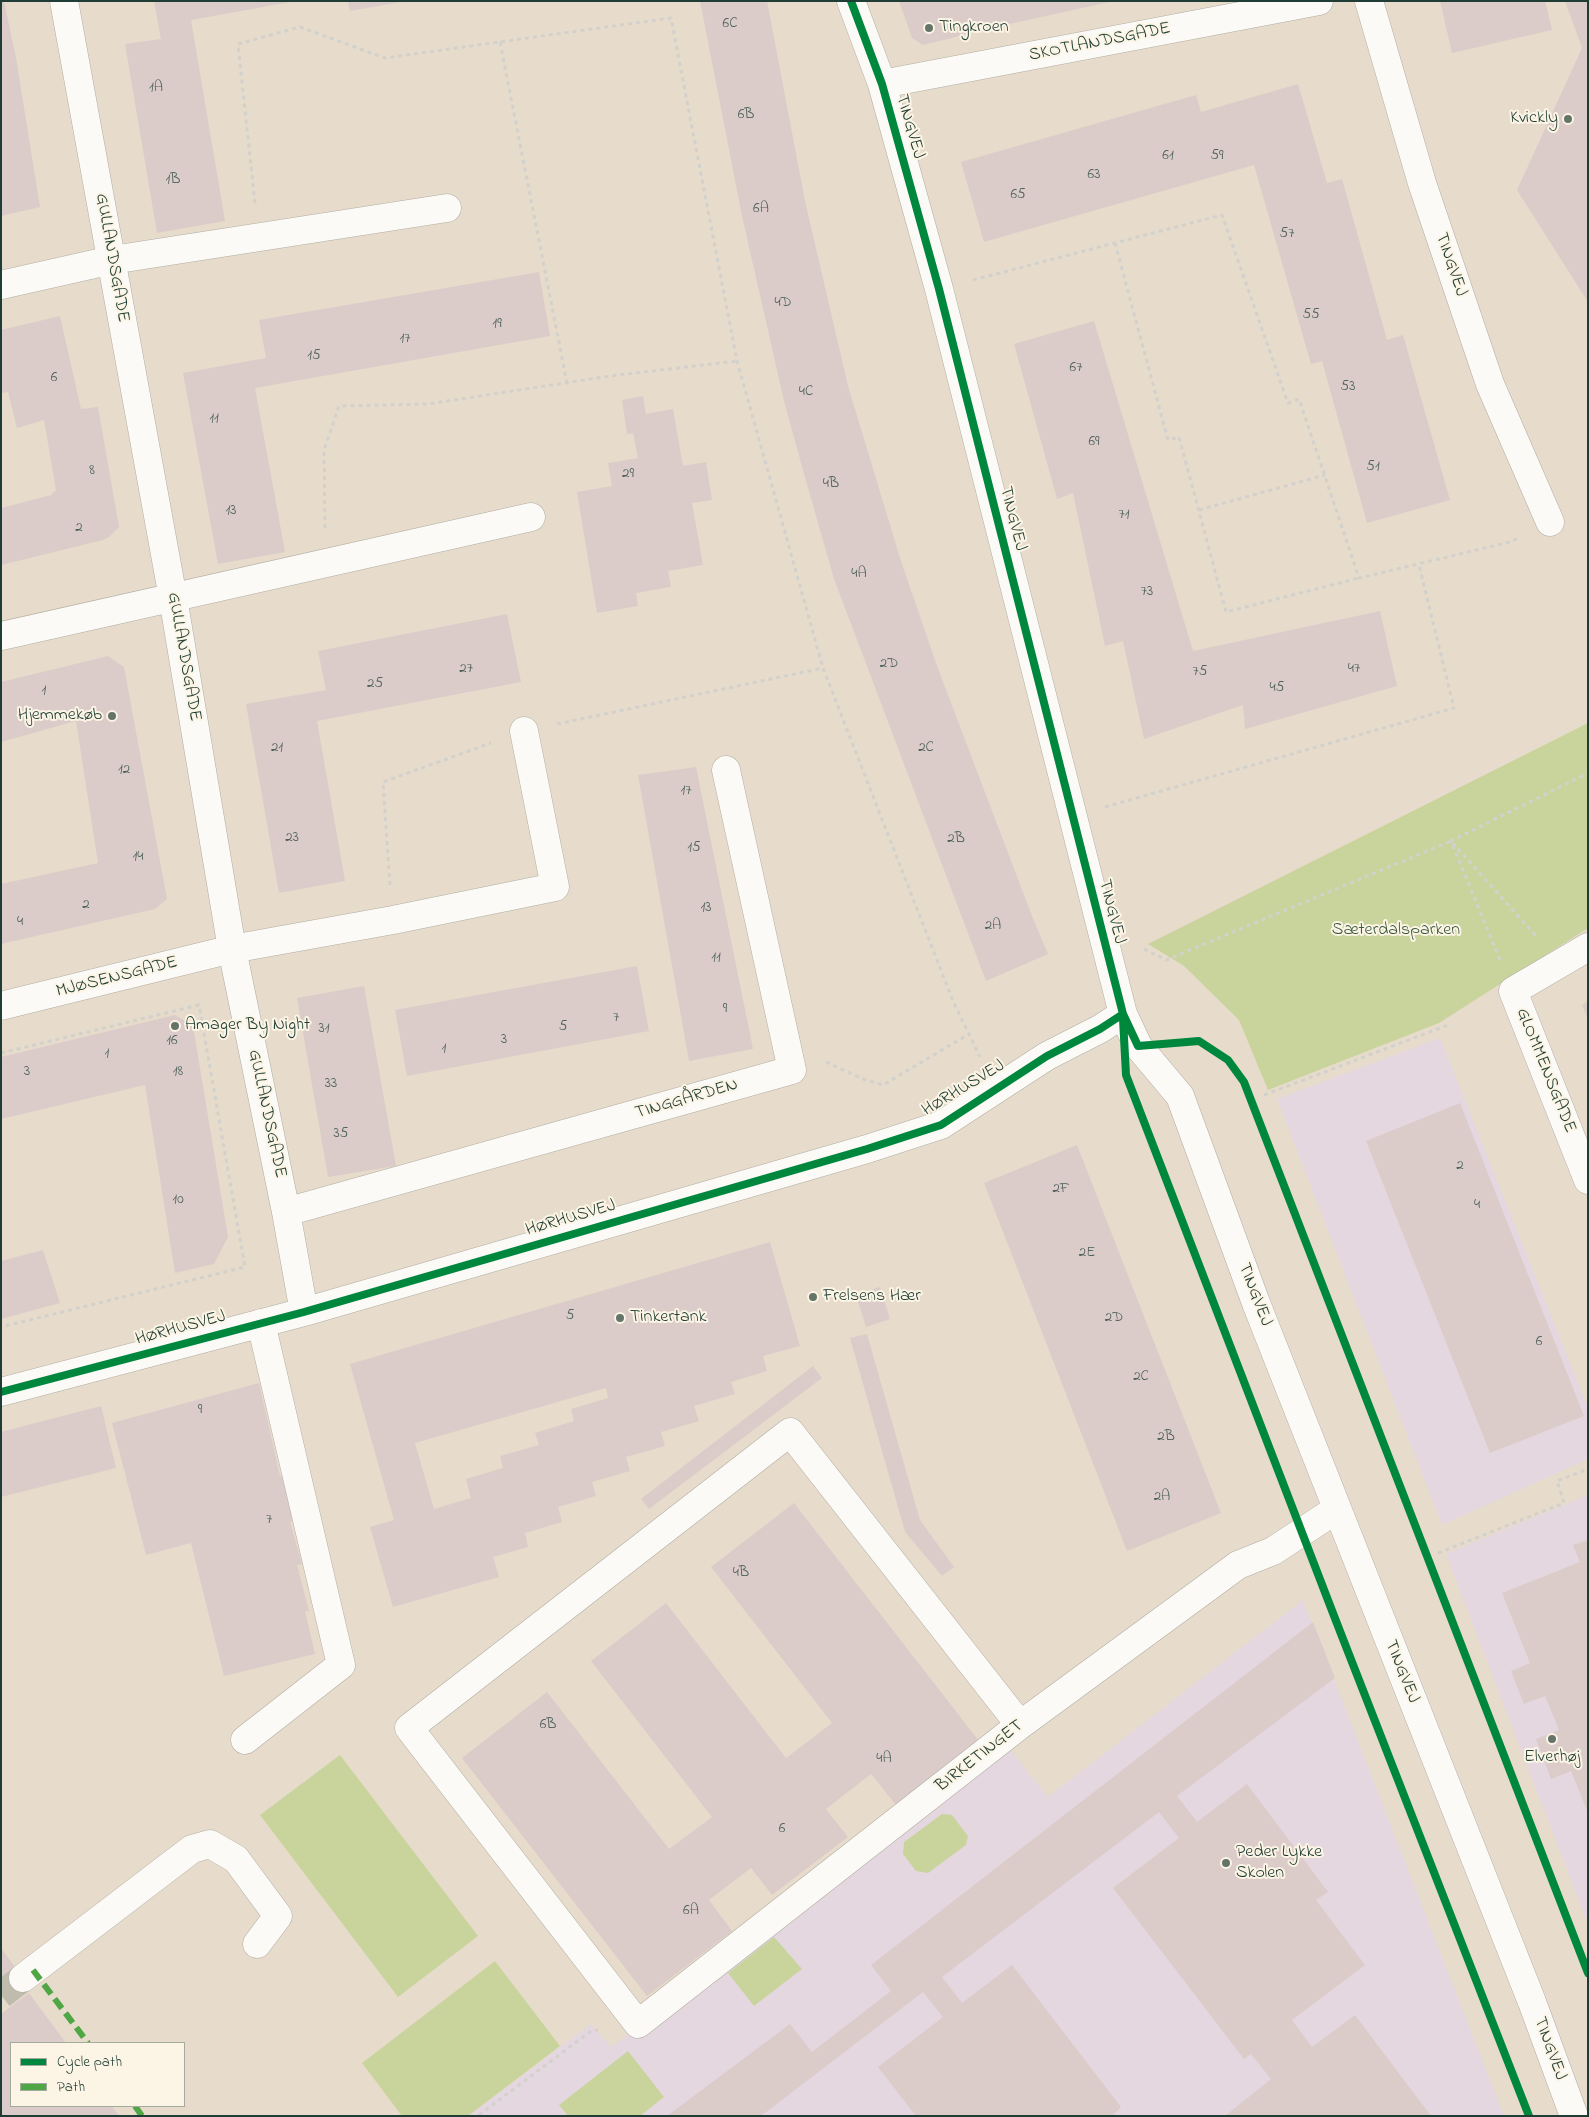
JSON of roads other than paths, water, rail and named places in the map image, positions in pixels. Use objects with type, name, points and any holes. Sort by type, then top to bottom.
[{"type":"street","name":"GULLANDSGADE","points":[[64,1],[173,598],[232,949],[286,1212],[304,1312]]},
{"type":"street","name":"TINGVEJ","points":[[851,1],[882,84],[938,289],[1123,1014],[1138,1046],[1180,1096],[1256,1303],[1532,2002],[1574,2116]]},
{"type":"street","name":"SKOTLANDSGADE","points":[[882,84],[1319,1]]},
{"type":"street","name":"TINGVEJ","points":[[1369,1],[1422,182],[1490,384],[1550,522]]},
{"type":"street","points":[[1,285],[112,260],[447,208]]},
{"type":"street","points":[[1,636],[531,517]]},
{"type":"street","name":"MJØSENSGADE","points":[[1,1006],[232,949],[393,920],[554,887],[524,731]]},
{"type":"street","name":"TINGGÅRDEN","points":[[286,1212],[792,1070],[726,770]]},
{"type":"street","name":"GLOMMENSGADE","points":[[1588,947],[1513,991],[1588,1180]]},
{"type":"street","name":"HØRHUSVEJ","points":[[1,1392],[304,1312],[867,1149],[941,1125],[1047,1056],[1100,1029],[1123,1014]]},
{"type":"street","points":[[245,1740],[341,1665],[261,1323]]},
{"type":"street","name":"BIRKETINGET","points":[[1020,1725],[790,1432],[409,1728],[638,2024],[1020,1725],[1238,1565],[1273,1551],[1337,1509]]},
{"type":"street","points":[[23,1978],[192,1849],[210,1844],[236,1858],[278,1916],[257,1944]]},
{"type":"tunnel","points":[[1,1995],[23,1978]]},
{"type":"place","name":"Tingkroen","points":[[929,28]]},
{"type":"place","name":"Kvickly","points":[[1568,119]]},
{"type":"place","name":"Hjemmekøb","points":[[112,716]]},
{"type":"place","name":"Amager By Night","points":[[175,1026]]},
{"type":"place","name":"Frelsens Hær","points":[[813,1297]]},
{"type":"place","name":"Tinkertank","points":[[620,1318]]},
{"type":"place","name":"Elverhøj","points":[[1552,1739]]},
{"type":"place","name":"Peder Lykke Skolen","points":[[1226,1863]]},
{"type":"park label","name":"Sæterdalsparken","points":[[1396,931]]}]
